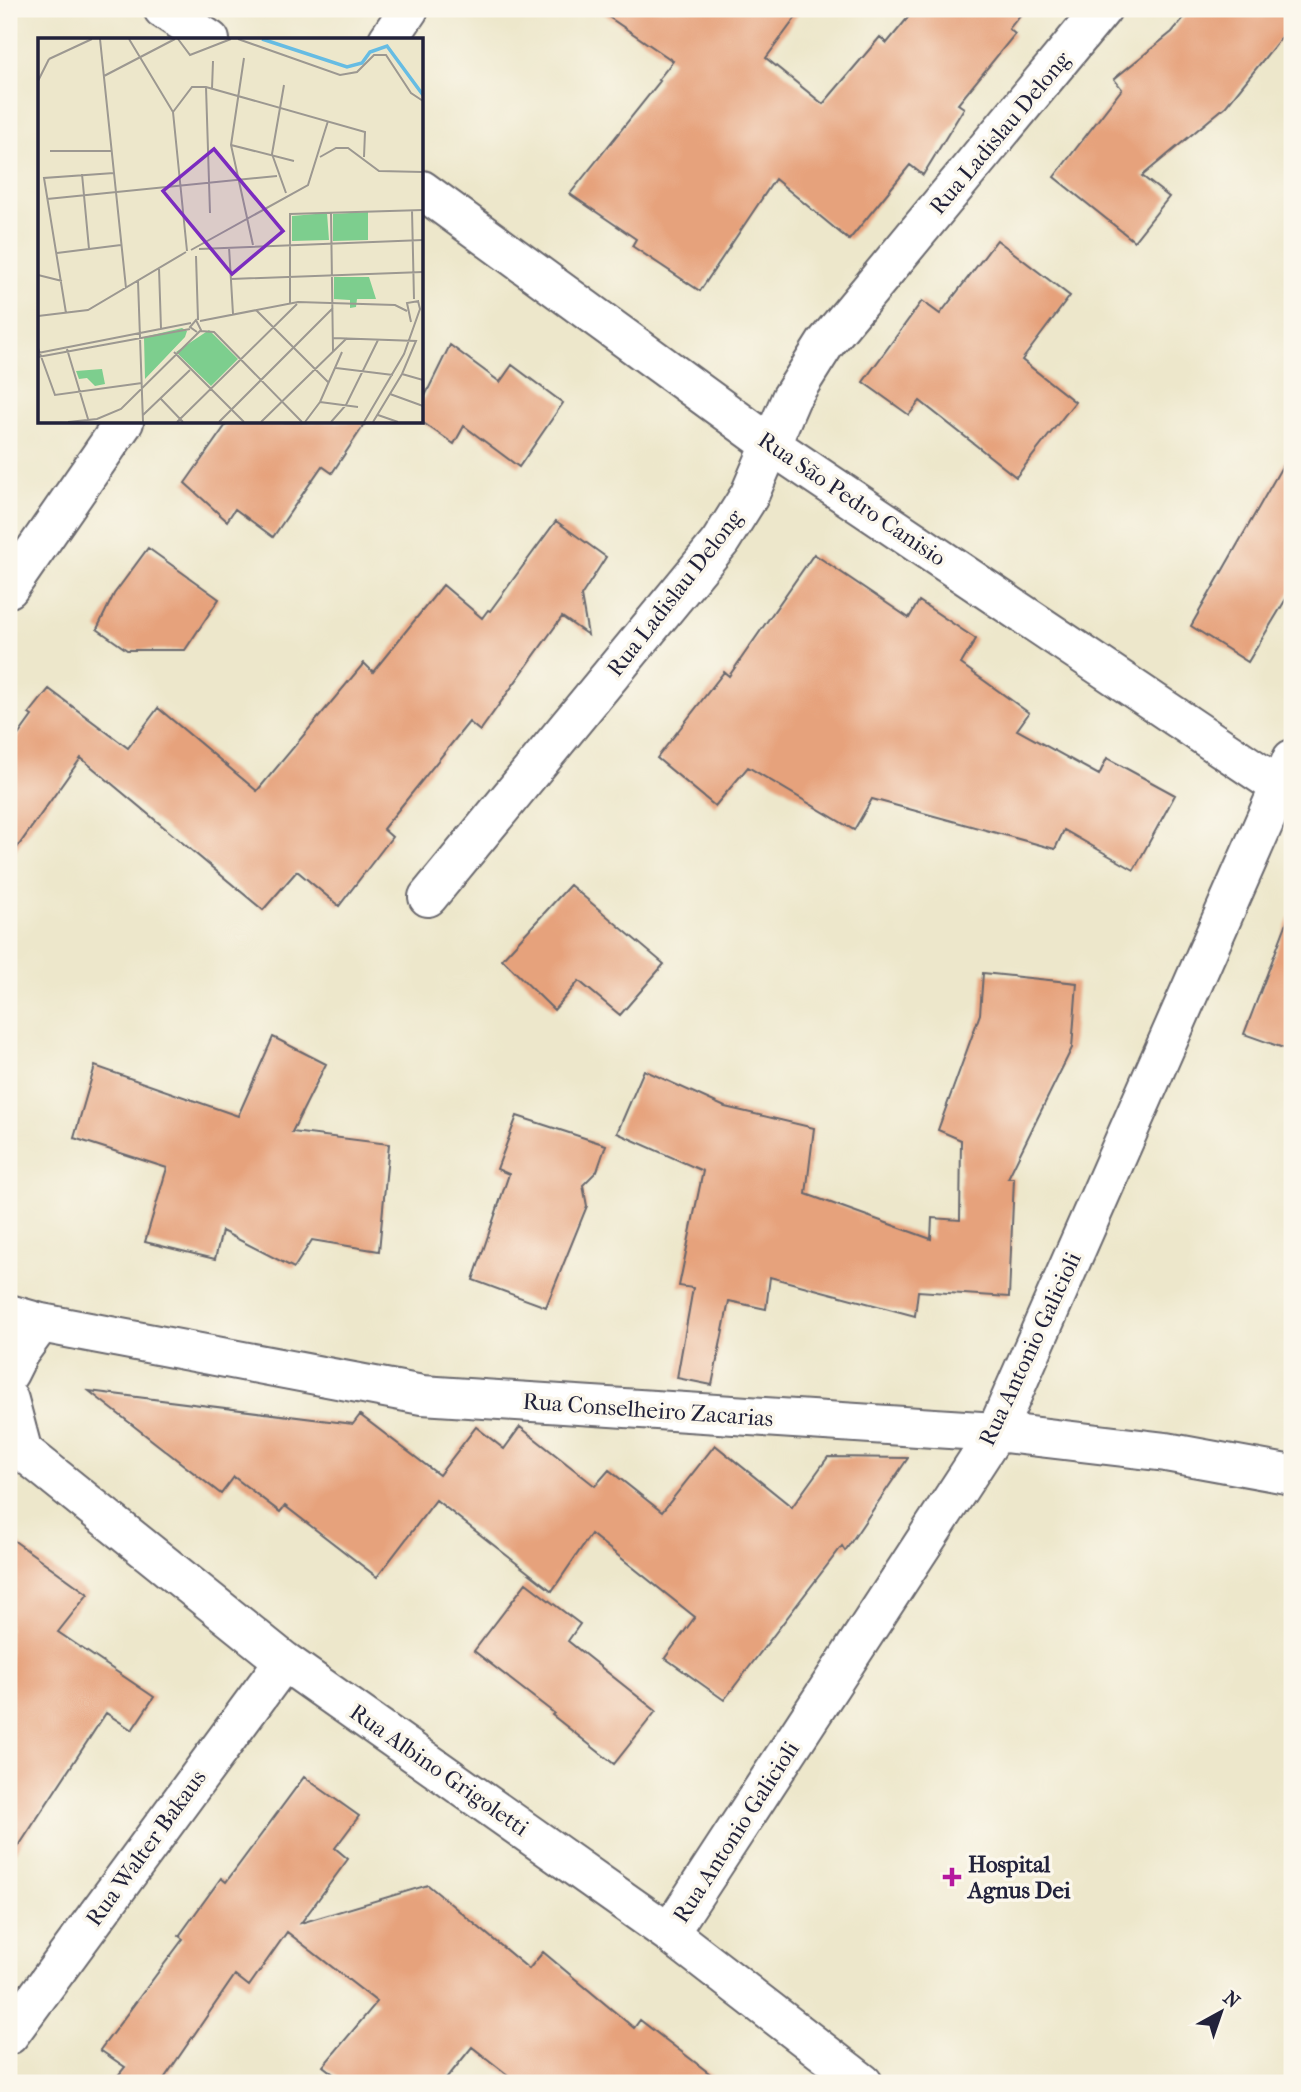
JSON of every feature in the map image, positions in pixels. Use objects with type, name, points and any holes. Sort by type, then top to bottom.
[{"type":"street","points":[[163,9],[206,38]]},
{"type":"street","points":[[389,38],[410,9]]},
{"type":"street","name":"Rua Ladislau Delong","points":[[428,897],[720,542],[749,496],[791,398],[825,344],[1102,9]]},
{"type":"street","name":"Rua São Pedro Canisio","points":[[424,191],[770,444],[1288,780]]},
{"type":"street","points":[[9,588],[123,424]]},
{"type":"street","name":"Rua Antonio Galicioli","points":[[669,1933],[996,1432],[1288,780]]},
{"type":"street","points":[[9,1373],[19,1353],[25,1319]]},
{"type":"street","name":"Rua Conselheiro Zacarias","points":[[25,1319],[422,1395],[996,1432],[1166,1452],[1292,1475]]},
{"type":"street","name":"Rua Albino Grigoletti","points":[[9,1400],[15,1445],[284,1661],[669,1933],[863,2083]]},
{"type":"street","name":"Rua Walter Bakaus","points":[[9,2035],[284,1661]]},
{"type":"building","points":[[597,9],[802,9],[766,58],[823,104],[880,37],[887,43],[915,9],[1025,9],[1009,29],[1015,34],[958,104],[964,108],[923,175],[910,165],[849,240],[775,179],[700,291],[632,246],[636,239],[570,194],[673,61]]},
{"type":"building","points":[[1191,9],[1292,9],[1292,24],[1226,106],[1142,176],[1169,197],[1134,241],[1054,177],[1122,89],[1114,79],[1172,32]]},
{"type":"building","points":[[997,240],[1070,296],[1022,360],[1075,402],[1016,477],[920,401],[909,415],[863,382],[922,301],[940,314]]},
{"type":"building","points":[[450,345],[500,382],[512,365],[563,403],[519,467],[464,426],[454,444],[424,423],[424,398]]},
{"type":"building","points":[[227,424],[365,424],[332,473],[322,466],[273,537],[235,509],[227,521],[185,483]]},
{"type":"building","points":[[1292,449],[1292,589],[1248,662],[1191,626]]},
{"type":"building","points":[[556,521],[606,557],[581,596],[588,635],[562,617],[480,731],[469,722],[383,829],[392,837],[339,906],[297,871],[263,910],[81,758],[9,859],[9,748],[32,716],[29,714],[49,689],[128,748],[158,708],[257,791],[364,663],[373,672],[443,585],[482,618],[490,611]]},
{"type":"building","points":[[148,548],[219,599],[185,650],[127,650],[97,629],[114,594]]},
{"type":"building","points":[[814,554],[909,618],[919,601],[976,639],[961,664],[1029,713],[1017,730],[1099,775],[1107,758],[1175,795],[1134,870],[1064,830],[1055,849],[872,799],[854,830],[748,767],[715,806],[657,758],[724,672],[729,676]]},
{"type":"building","points":[[570,885],[664,964],[620,1015],[579,981],[554,1010],[502,959]]},
{"type":"building","points":[[1289,917],[1292,918],[1292,1051],[1244,1034]]},
{"type":"building","points":[[983,973],[1077,983],[1072,1048],[1008,1178],[1014,1178],[1009,1297],[918,1291],[915,1316],[770,1277],[766,1309],[729,1301],[712,1385],[677,1378],[693,1288],[679,1286],[703,1171],[617,1133],[644,1070],[725,1107],[814,1128],[806,1194],[931,1239],[932,1218],[960,1220],[961,1140],[938,1130],[980,1014]]},
{"type":"building","points":[[273,1037],[326,1064],[292,1132],[389,1144],[379,1251],[312,1240],[294,1268],[222,1231],[215,1259],[145,1242],[167,1168],[74,1138],[95,1066],[238,1116]]},
{"type":"building","points":[[517,1116],[606,1145],[597,1171],[583,1185],[587,1206],[546,1307],[473,1280],[509,1174],[497,1169]]},
{"type":"building","points":[[89,1391],[353,1424],[360,1415],[439,1475],[476,1427],[504,1449],[520,1427],[595,1486],[609,1470],[662,1512],[715,1445],[792,1507],[828,1457],[908,1458],[845,1551],[842,1546],[724,1700],[665,1658],[695,1617],[591,1534],[552,1591],[436,1500],[377,1577],[285,1506],[280,1512],[234,1477],[221,1494]]},
{"type":"building","points":[[9,1537],[88,1594],[58,1632],[154,1697],[132,1730],[106,1713],[9,1861]]},
{"type":"building","points":[[526,1583],[580,1624],[568,1641],[656,1711],[614,1764],[474,1651]]},
{"type":"building","points":[[304,1777],[359,1816],[335,1848],[348,1859],[301,1923],[428,1885],[529,1969],[543,1952],[634,2028],[640,2020],[722,2083],[518,2083],[472,2047],[443,2083],[345,2083],[323,2066],[377,2002],[287,1932],[249,1986],[235,1975],[161,2083],[112,2083],[125,2067],[100,2050],[183,1939],[179,1936],[221,1878],[226,1882]]},
{"type":"place","name":"Hospital Agnus Dei","points":[[952,1877]]}]
